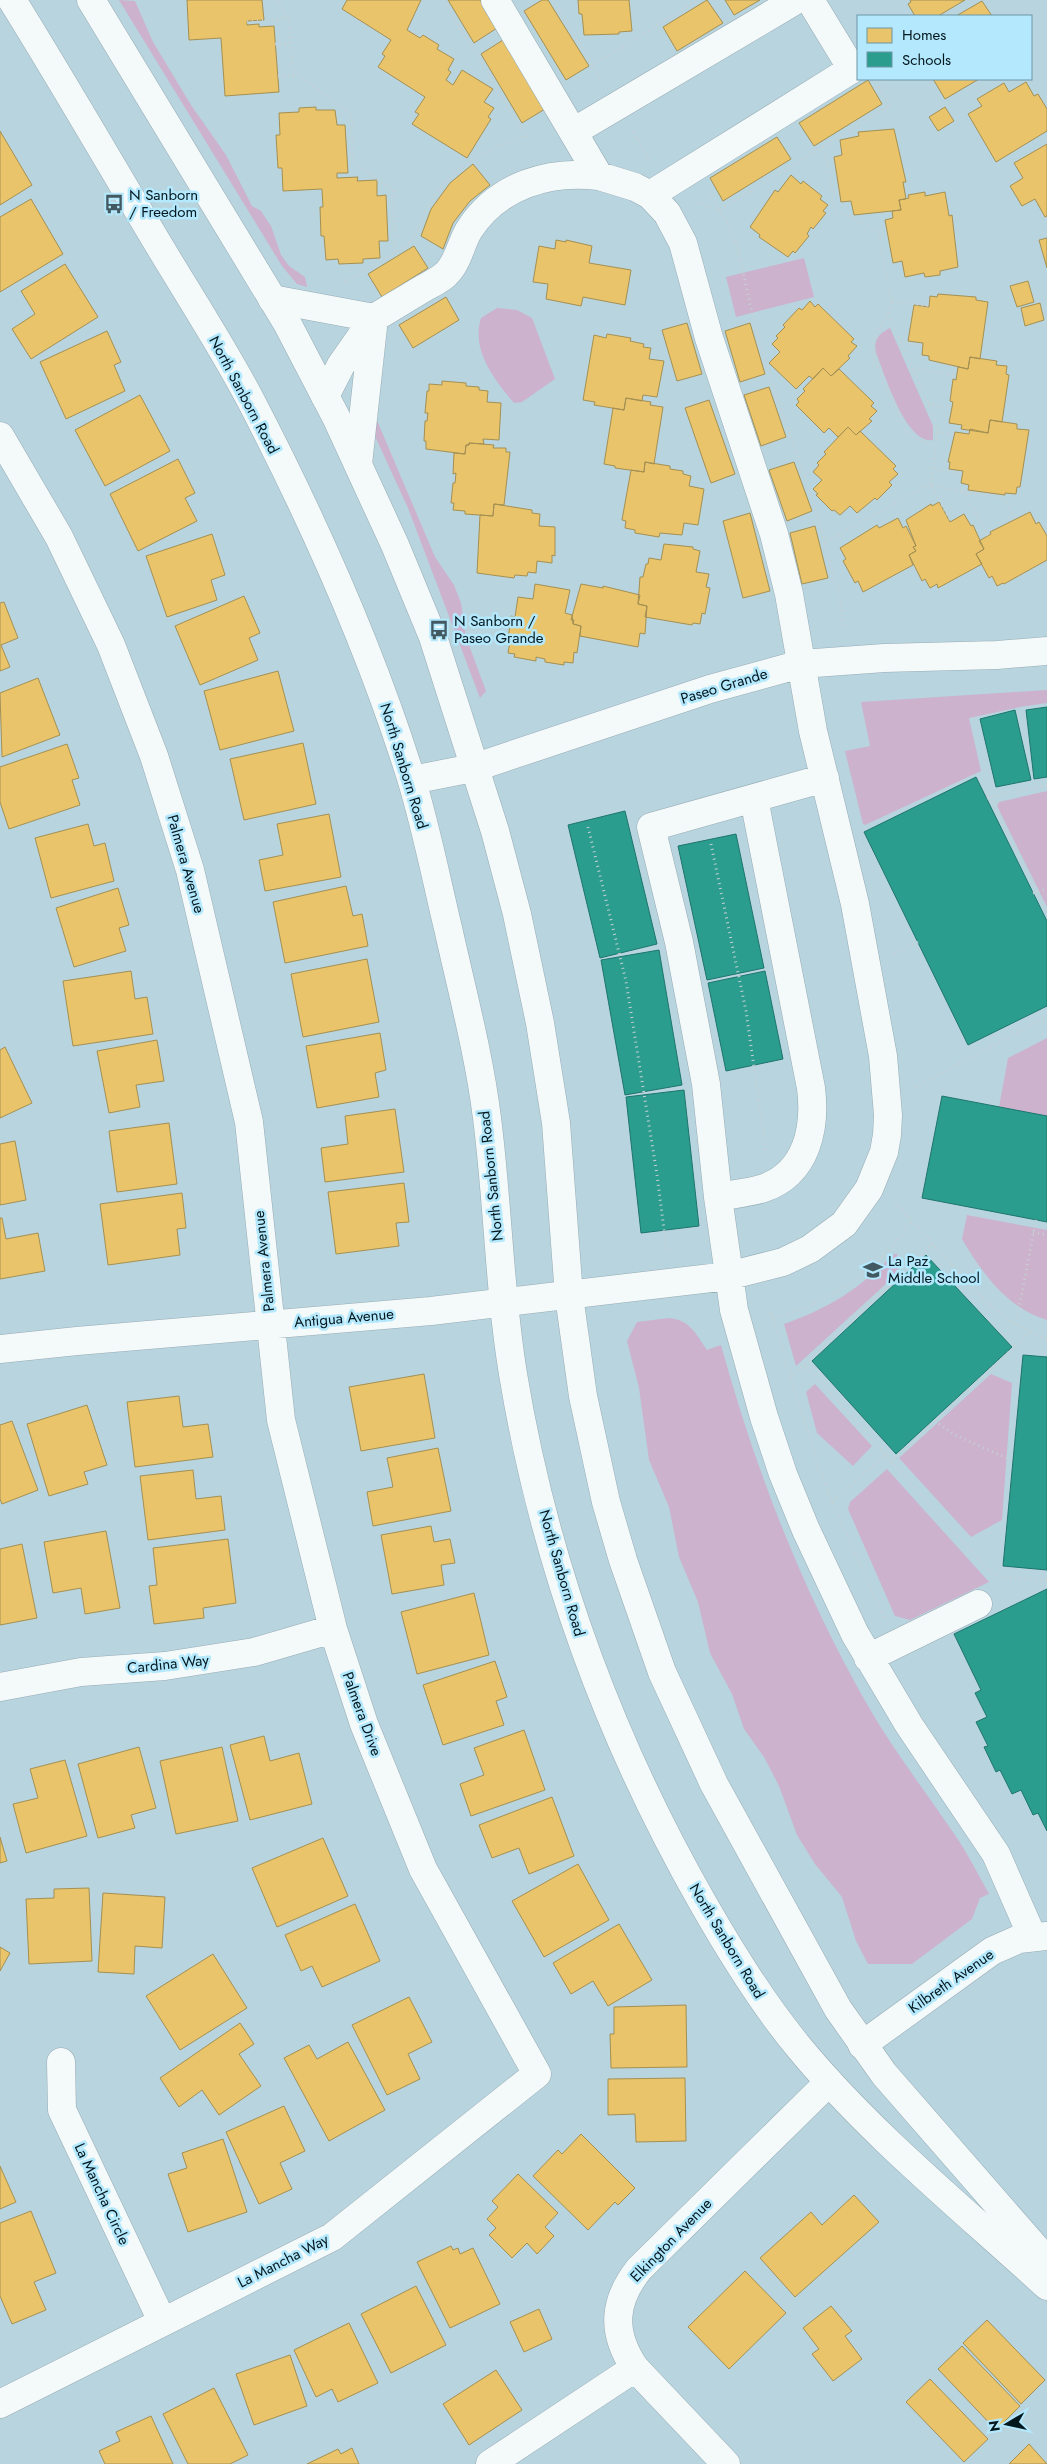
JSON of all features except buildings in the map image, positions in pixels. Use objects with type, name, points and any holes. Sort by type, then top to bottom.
[{"type":"street","name":"North Sanborn Road","points":[[12,0],[247,394],[326,556],[370,663],[412,780],[464,999],[486,1115],[503,1304],[513,1373],[544,1517],[578,1631],[617,1733],[667,1838],[724,1941],[774,2016],[829,2082],[908,2159],[1047,2286]]},
{"type":"street","points":[[91,0],[272,299],[325,396],[395,545],[433,638],[473,768],[495,830],[540,1023],[556,1123],[569,1296],[583,1396],[606,1502],[626,1569],[662,1672],[714,1784],[745,1843],[813,1966],[862,2045],[896,2088],[1047,2261]]},
{"type":"street","points":[[495,0],[600,176]]},
{"type":"street","points":[[574,132],[796,0]]},
{"type":"street","points":[[325,396],[341,366],[374,318],[446,275],[469,231],[484,211],[502,196],[525,184],[549,176],[579,174],[600,176],[636,188],[650,195],[852,69],[810,0]]},
{"type":"street","name":"Antigua Avenue","points":[[0,1349],[503,1304],[728,1276],[783,1262],[827,1238],[844,1224],[859,1206],[869,1189],[884,1152],[888,1115],[883,1056],[855,904],[813,731],[788,594],[774,534],[709,338],[690,260],[676,227],[667,213],[650,195]]},
{"type":"street","points":[[272,299],[374,318]]},
{"type":"street","points":[[358,464],[374,318]]},
{"type":"street","name":"Palmera Avenue","points":[[0,436],[59,537],[111,645],[154,756],[190,870],[249,1122],[270,1324]]},
{"type":"street","name":"Paseo Grande","points":[[412,780],[473,768],[710,689],[801,664],[884,658],[997,655],[1047,651]]},
{"type":"street","points":[[825,778],[651,827],[679,942],[706,1084],[728,1276],[750,1368],[783,1474],[834,1592],[868,1658],[909,1725],[996,1854],[1040,1936]]},
{"type":"street","points":[[718,1196],[750,1191],[771,1185],[789,1173],[800,1161],[807,1146],[814,1110],[754,799]]},
{"type":"street","name":"Palmera Drive","points":[[270,1324],[281,1420],[334,1629],[364,1724],[423,1869],[537,2074]]},
{"type":"street","points":[[868,1658],[978,1604]]},
{"type":"street","name":"Cardina Way","points":[[0,1687],[81,1672],[165,1666],[254,1652],[334,1629]]},
{"type":"street","name":"Kilbreth Avenue","points":[[862,2045],[992,1951],[1012,1941],[1040,1936]]},
{"type":"street","name":"La Mancha Circle","points":[[61,2062],[62,2110],[162,2321]]},
{"type":"street","name":"La Mancha Way","points":[[0,2404],[332,2237],[537,2074]]},
{"type":"street","name":"Elkington Avenue","points":[[726,2464],[635,2368],[620,2338],[618,2325],[622,2296],[629,2281],[639,2269],[829,2082]]},
{"type":"street","points":[[490,2464],[635,2368]]},
{"type":"path","points":[[278,0],[288,18],[292,70],[352,116],[353,162],[394,191],[395,251]]},
{"type":"path","points":[[336,287],[395,251],[414,237],[425,210],[451,176],[478,156],[512,140],[526,136],[443,0]]},
{"type":"path","points":[[593,65],[698,0]]},
{"type":"path","points":[[247,22],[288,18]]},
{"type":"path","points":[[276,44],[290,43]]},
{"type":"path","points":[[278,76],[298,75]]},
{"type":"path","points":[[720,210],[890,106],[875,80]]},
{"type":"path","points":[[824,147],[836,210],[878,231],[892,301],[888,314],[872,340],[873,357],[907,433],[918,440],[936,446]]},
{"type":"path","points":[[693,168],[720,210],[736,245],[754,322],[769,373],[825,542],[840,598],[843,630]]},
{"type":"path","points":[[892,301],[929,306]]},
{"type":"path","points":[[888,314],[938,427],[931,484],[951,521]]},
{"type":"path","points":[[900,342],[923,346]]},
{"type":"path","points":[[912,368],[956,376]]},
{"type":"path","points":[[928,404],[952,408]]},
{"type":"path","points":[[938,432],[955,434]]},
{"type":"path","points":[[933,468],[962,472]]},
{"type":"path","points":[[825,542],[931,484],[1004,498],[1016,520]]},
{"type":"path","points":[[963,491],[988,536]]},
{"type":"path","points":[[1047,785],[989,798],[1035,893],[1047,913]]},
{"type":"path","points":[[588,827],[626,981],[658,1174],[667,1256]]},
{"type":"path","points":[[711,844],[746,1011],[771,1185]]},
{"type":"path","points":[[1035,893],[1047,890]]},
{"type":"path","points":[[890,956],[918,942]]},
{"type":"path","points":[[913,1088],[1047,1018]]},
{"type":"path","points":[[773,1319],[814,1304],[843,1288],[872,1266],[897,1240],[912,1220]]},
{"type":"path","points":[[1016,1324],[1036,1220]]},
{"type":"path","points":[[1033,1232],[1047,1235]]},
{"type":"path","points":[[789,1378],[934,1244],[978,1294],[1016,1324],[1047,1340]]},
{"type":"path","points":[[891,1462],[1031,1332]]},
{"type":"path","points":[[804,1364],[990,1570],[1004,1577],[1047,1580]]},
{"type":"path","points":[[935,1420],[955,1435],[1013,1461]]},
{"type":"path","points":[[832,1501],[886,1455]]},
{"type":"shaded area","points":[[119,0],[135,1],[153,42],[191,105],[226,155],[252,206],[261,211],[271,226],[281,255],[289,266],[305,277],[307,287],[297,284],[282,266]]},
{"type":"shaded area","points":[[804,258],[814,297],[736,317],[726,277]]},
{"type":"shaded area","points":[[497,308],[517,310],[532,318],[555,379],[522,402],[514,403],[506,394],[486,364],[482,353],[479,341],[481,318]]},
{"type":"shaded area","points":[[890,328],[933,426],[933,440],[923,438],[905,420],[884,375],[876,353],[875,344],[880,335]]},
{"type":"shaded area","points":[[373,411],[435,557],[454,585],[461,603],[466,637],[486,691],[480,698],[408,508],[374,434]]},
{"type":"shaded area","points":[[1047,690],[1047,703],[969,718],[981,771],[865,825],[863,824],[845,751],[870,746],[861,702]]},
{"type":"shaded area","points":[[1047,791],[1047,907],[997,806],[999,802]]},
{"type":"shaded area","points":[[1047,1038],[1047,1116],[999,1107],[1008,1058]]},
{"type":"shaded area","points":[[967,1215],[1047,1230],[1047,1320],[1020,1307],[997,1288],[987,1276],[962,1239]]},
{"type":"shaded area","points":[[894,1254],[897,1254],[899,1272],[796,1366],[784,1324],[816,1311],[844,1296],[869,1277]]},
{"type":"shaded area","points":[[669,1318],[676,1319],[692,1329],[707,1350],[721,1345],[750,1439],[783,1530],[844,1663],[878,1723],[959,1841],[989,1894],[980,1898],[972,1919],[912,1964],[868,1964],[856,1941],[842,1897],[815,1864],[797,1835],[779,1786],[764,1757],[744,1729],[732,1694],[710,1653],[698,1602],[679,1557],[669,1507],[649,1460],[639,1388],[627,1341],[637,1322]]},
{"type":"shaded area","points":[[991,1374],[1012,1383],[1002,1520],[971,1537],[899,1458]]},
{"type":"shaded area","points":[[815,1384],[872,1446],[853,1466],[817,1433],[806,1392]]},
{"type":"shaded area","points":[[887,1469],[989,1582],[910,1620],[895,1616],[848,1509],[850,1502]]},
{"type":"place","name":"N Sanborn / Freedom","points":[[114,204]]},
{"type":"place","name":"N Sanborn / Paseo Grande","points":[[439,630]]},
{"type":"place","name":"La Paz Middle School","points":[[873,1270]]}]
